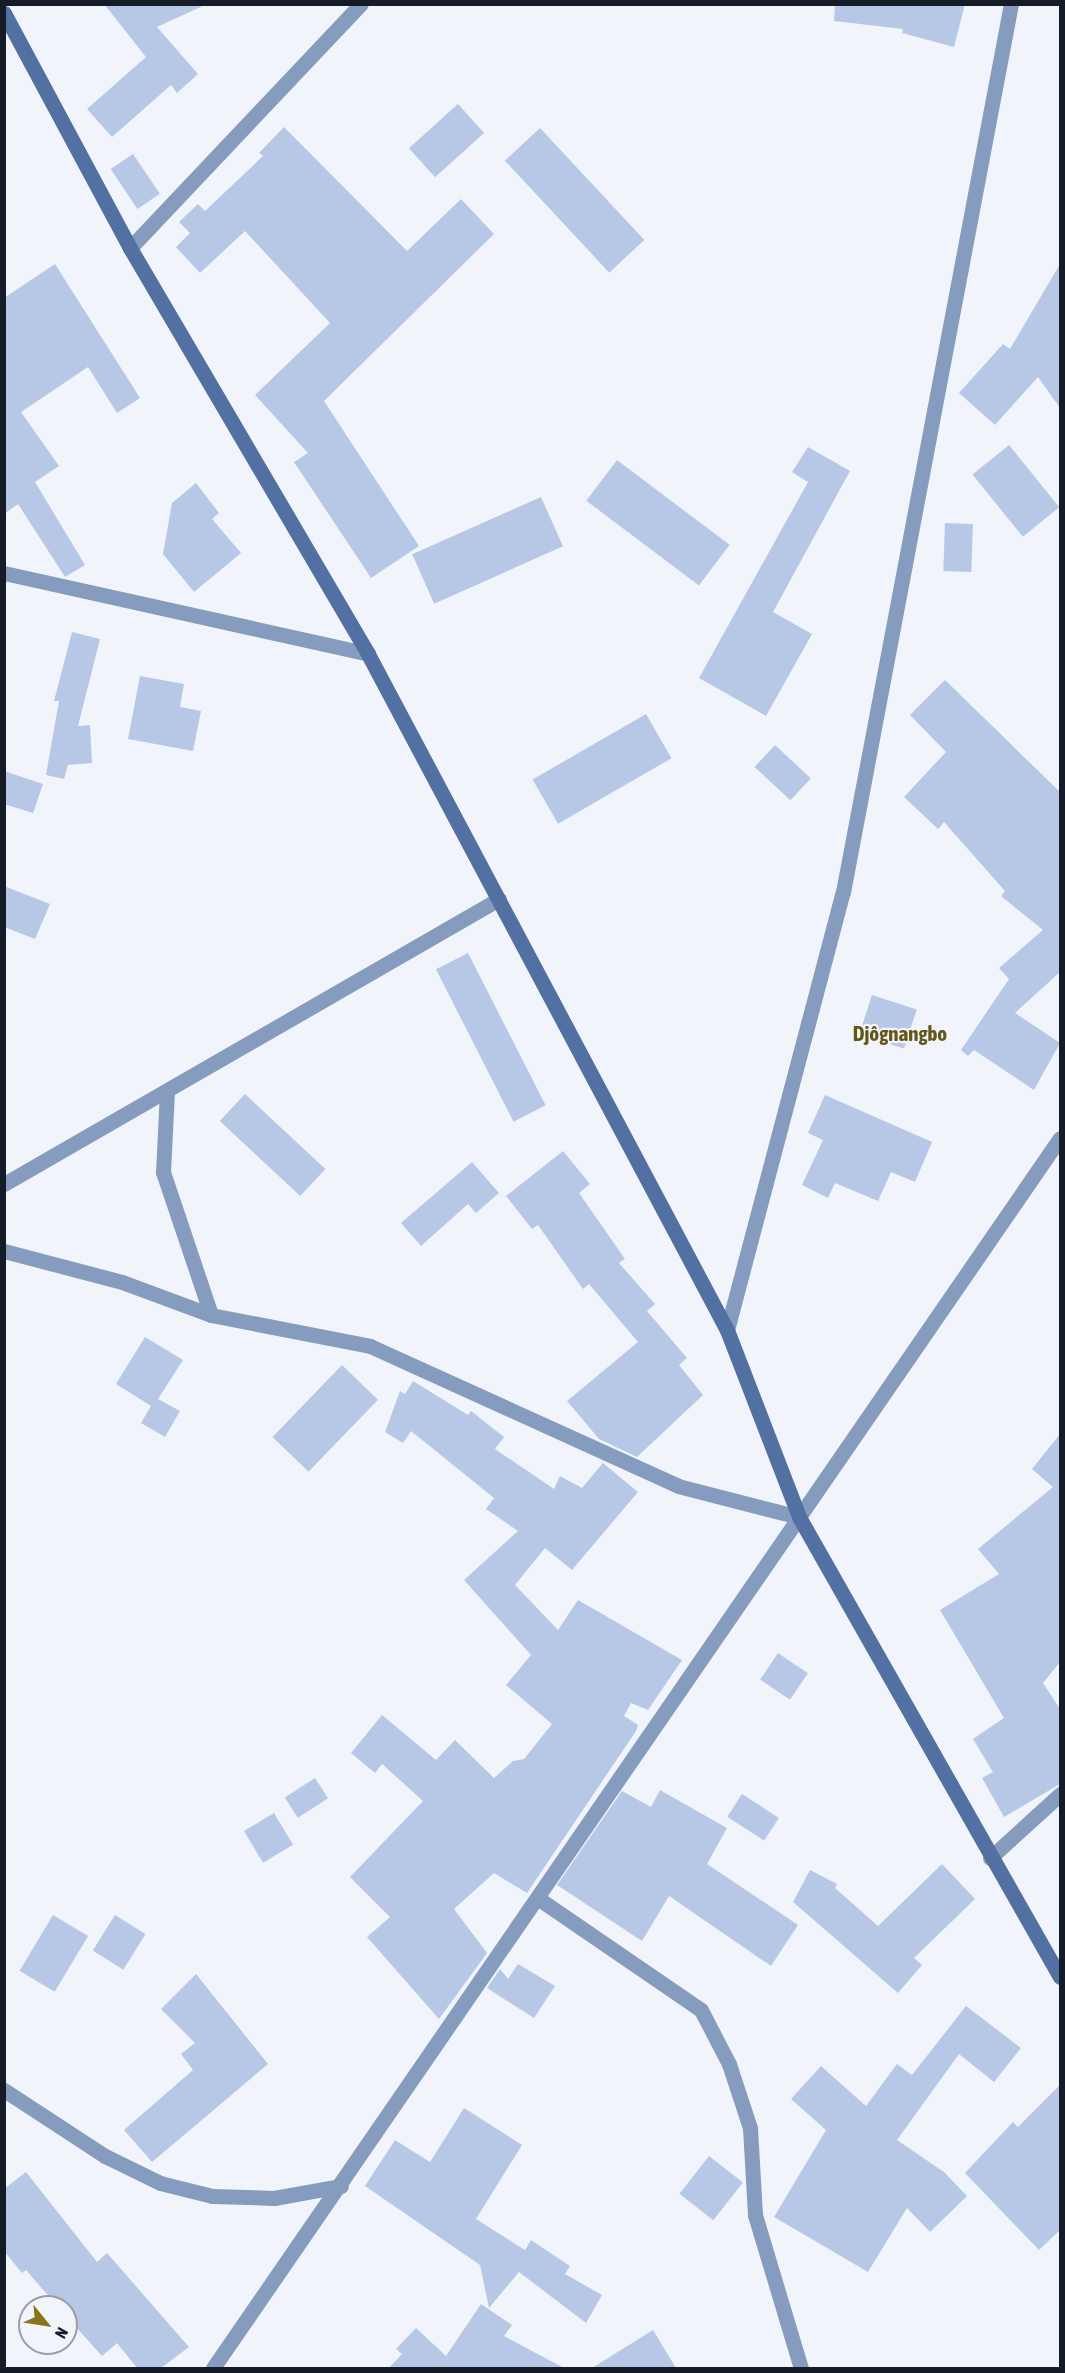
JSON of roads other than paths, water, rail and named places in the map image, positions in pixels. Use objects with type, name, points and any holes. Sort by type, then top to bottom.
[{"type":"street","points":[[130,248],[361,4]]},
{"type":"street","points":[[727,1330],[843,892],[1011,4]]},
{"type":"street","points":[[4,13],[130,248],[368,654],[727,1330],[799,1517],[990,1858],[1060,1977]]},
{"type":"street","points":[[4,573],[368,654]]},
{"type":"street","points":[[4,1184],[499,899]]},
{"type":"street","points":[[167,1091],[163,1172],[211,1315]]},
{"type":"street","points":[[213,2368],[539,1899],[1060,1138]]},
{"type":"street","points":[[4,1251],[122,1282],[211,1315],[370,1346],[678,1486],[799,1517]]},
{"type":"street","points":[[990,1858],[1060,1794]]},
{"type":"street","points":[[539,1899],[701,2010],[729,2064],[750,2128],[755,2215],[801,2368]]},
{"type":"street","points":[[4,2090],[105,2156],[160,2183],[212,2196],[274,2198],[341,2186]]},
{"type":"district","name":"Djôgnangbo","points":[[900,1033]]}]
